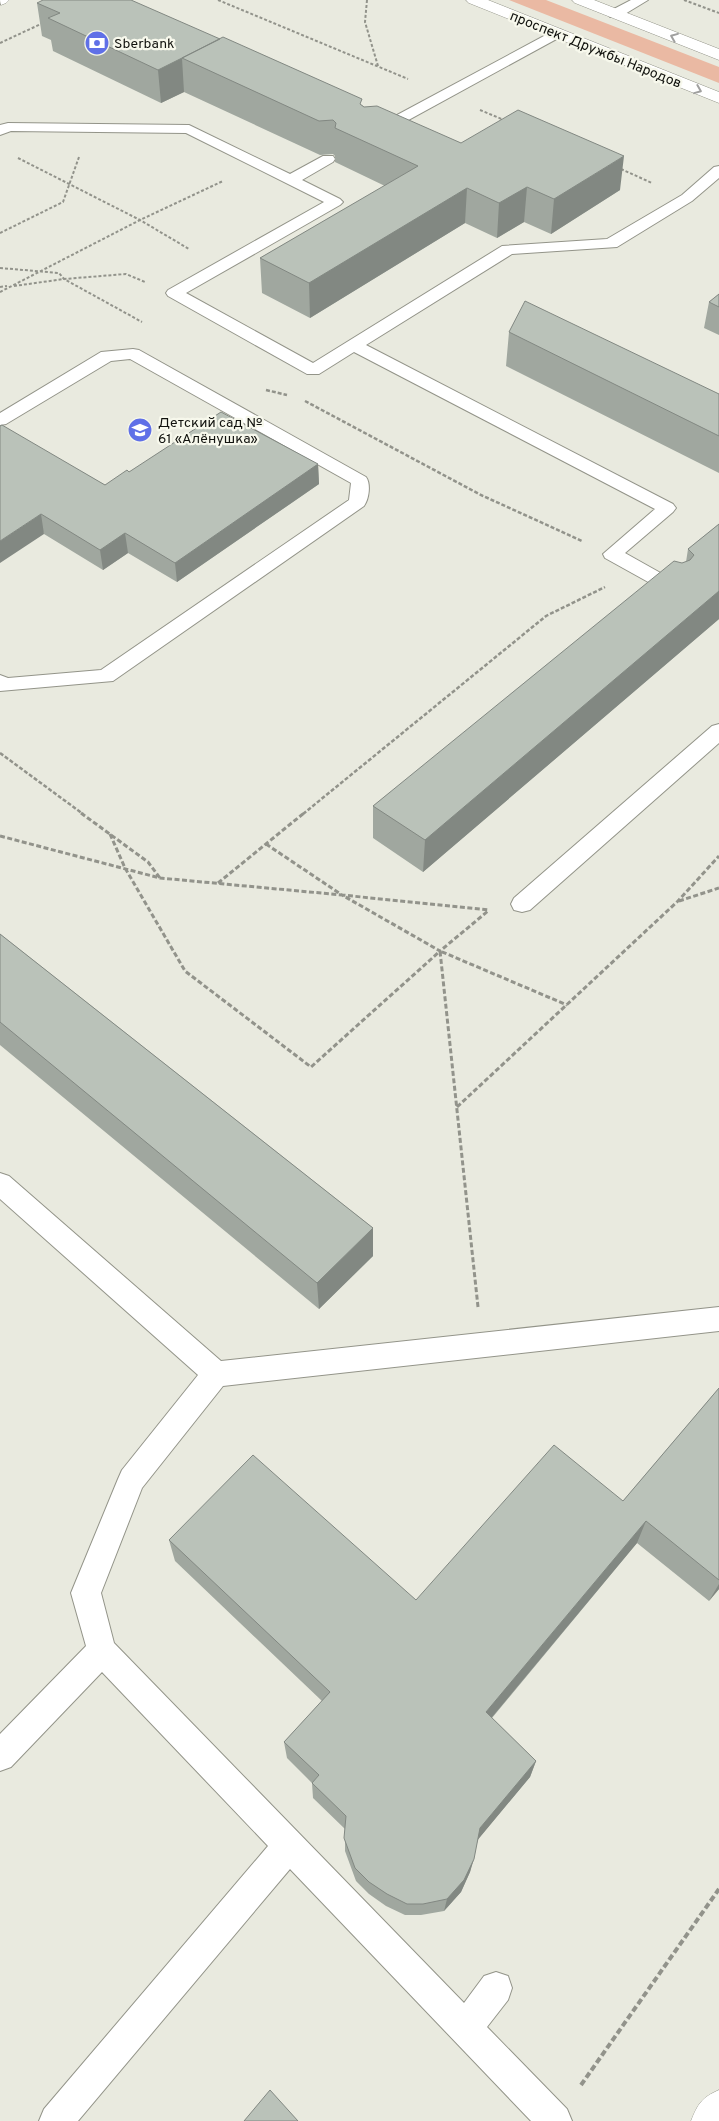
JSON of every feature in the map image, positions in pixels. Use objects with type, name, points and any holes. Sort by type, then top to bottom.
[{"type":"main road","name":"проспект Дружбы Народов","points":[[474,0],[719,98]]},
{"type":"main road","points":[[580,0],[719,54]]},
{"type":"main road","points":[[711,2121],[719,2110]]},
{"type":"lane","points":[[616,14],[641,0]]},
{"type":"lane","points":[[369,137],[557,33]]},
{"type":"lane","points":[[0,131],[8,126],[189,129],[335,202],[174,293]]},
{"type":"lane","points":[[290,180],[328,159]]},
{"type":"lane","points":[[174,293],[313,370],[508,249],[611,244],[687,198],[719,170]]},
{"type":"lane","points":[[354,345],[667,508],[612,554],[675,589]]},
{"type":"lane","points":[[0,420],[107,356],[133,354],[360,482],[358,502],[106,676],[1,684]]},
{"type":"lane","points":[[522,904],[719,731]]},
{"type":"lane","points":[[0,1184],[216,1374]]},
{"type":"lane","points":[[555,2121],[102,1651],[86,1593],[132,1479],[216,1374],[719,1319]]},
{"type":"lane","points":[[0,1756],[102,1651]]},
{"type":"lane","points":[[56,2121],[289,1845]]},
{"type":"lane","points":[[466,2027],[496,1988]]},
{"type":"path","points":[[367,0],[365,22],[378,67]]},
{"type":"path","points":[[684,0],[719,13]]},
{"type":"path","points":[[0,43],[51,20]]},
{"type":"path","points":[[0,233],[63,202],[88,128]]},
{"type":"path","points":[[18,158],[140,220],[220,267]]},
{"type":"path","points":[[0,292],[140,220],[260,165]]},
{"type":"path","points":[[0,268],[59,273],[64,279],[149,326]]},
{"type":"path","points":[[0,288],[64,279],[126,274],[174,293]]},
{"type":"path","points":[[260,388],[292,396]]},
{"type":"path","points":[[301,398],[481,495],[612,554]]},
{"type":"path","points":[[218,884],[546,616],[600,591],[633,566]]},
{"type":"path","points":[[0,753],[148,862],[160,878]]},
{"type":"path","points":[[110,834],[125,868],[185,971],[311,1067],[490,910]]},
{"type":"path","points":[[0,836],[160,878],[490,910],[522,904]]},
{"type":"path","points":[[266,844],[342,895],[440,952],[567,1005]]},
{"type":"path","points":[[456,1108],[678,902],[719,856]]},
{"type":"path","points":[[678,902],[719,888]]},
{"type":"path","points":[[440,952],[482,1345]]},
{"type":"path","points":[[555,2121],[719,1889]]},
{"type":"shaded area","points":[[509,0],[546,0],[719,67],[719,83]]},
{"type":"building","points":[[43,0],[131,0],[220,39],[158,70],[48,18],[60,13],[37,3]]},
{"type":"building","points":[[223,37],[362,99],[360,104],[364,107],[377,106],[461,143],[518,110],[624,156],[554,199],[527,187],[499,203],[467,188],[309,283],[260,258],[418,166],[335,128],[336,123],[333,120],[319,121],[182,58]]},
{"type":"building","points":[[719,294],[719,307],[709,302]]},
{"type":"building","points":[[525,301],[719,394],[719,436],[509,332]]},
{"type":"building","points":[[221,412],[318,464],[175,563],[125,533],[100,550],[41,514],[0,541],[0,426],[2,425],[105,485],[127,470],[129,472]]},
{"type":"building","points":[[719,524],[719,591],[425,840],[373,806],[674,561],[682,563],[690,560],[694,555],[688,549]]},
{"type":"building","points":[[0,934],[373,1228],[317,1283],[0,1022]]},
{"type":"building","points":[[719,1388],[719,1580],[646,1521],[486,1712],[536,1761],[480,1828],[474,1859],[464,1880],[447,1899],[423,1904],[407,1904],[369,1882],[355,1868],[344,1838],[346,1816],[312,1783],[319,1775],[284,1742],[330,1692],[169,1540],[253,1455],[416,1600],[554,1445],[623,1501]]},
{"type":"building","points":[[270,2090],[298,2121],[244,2121]]},
{"type":"place","name":"Sberbank","points":[[97,43]]},
{"type":"place","name":"Детский сад № 61 «Алёнушка»","points":[[140,430]]}]
